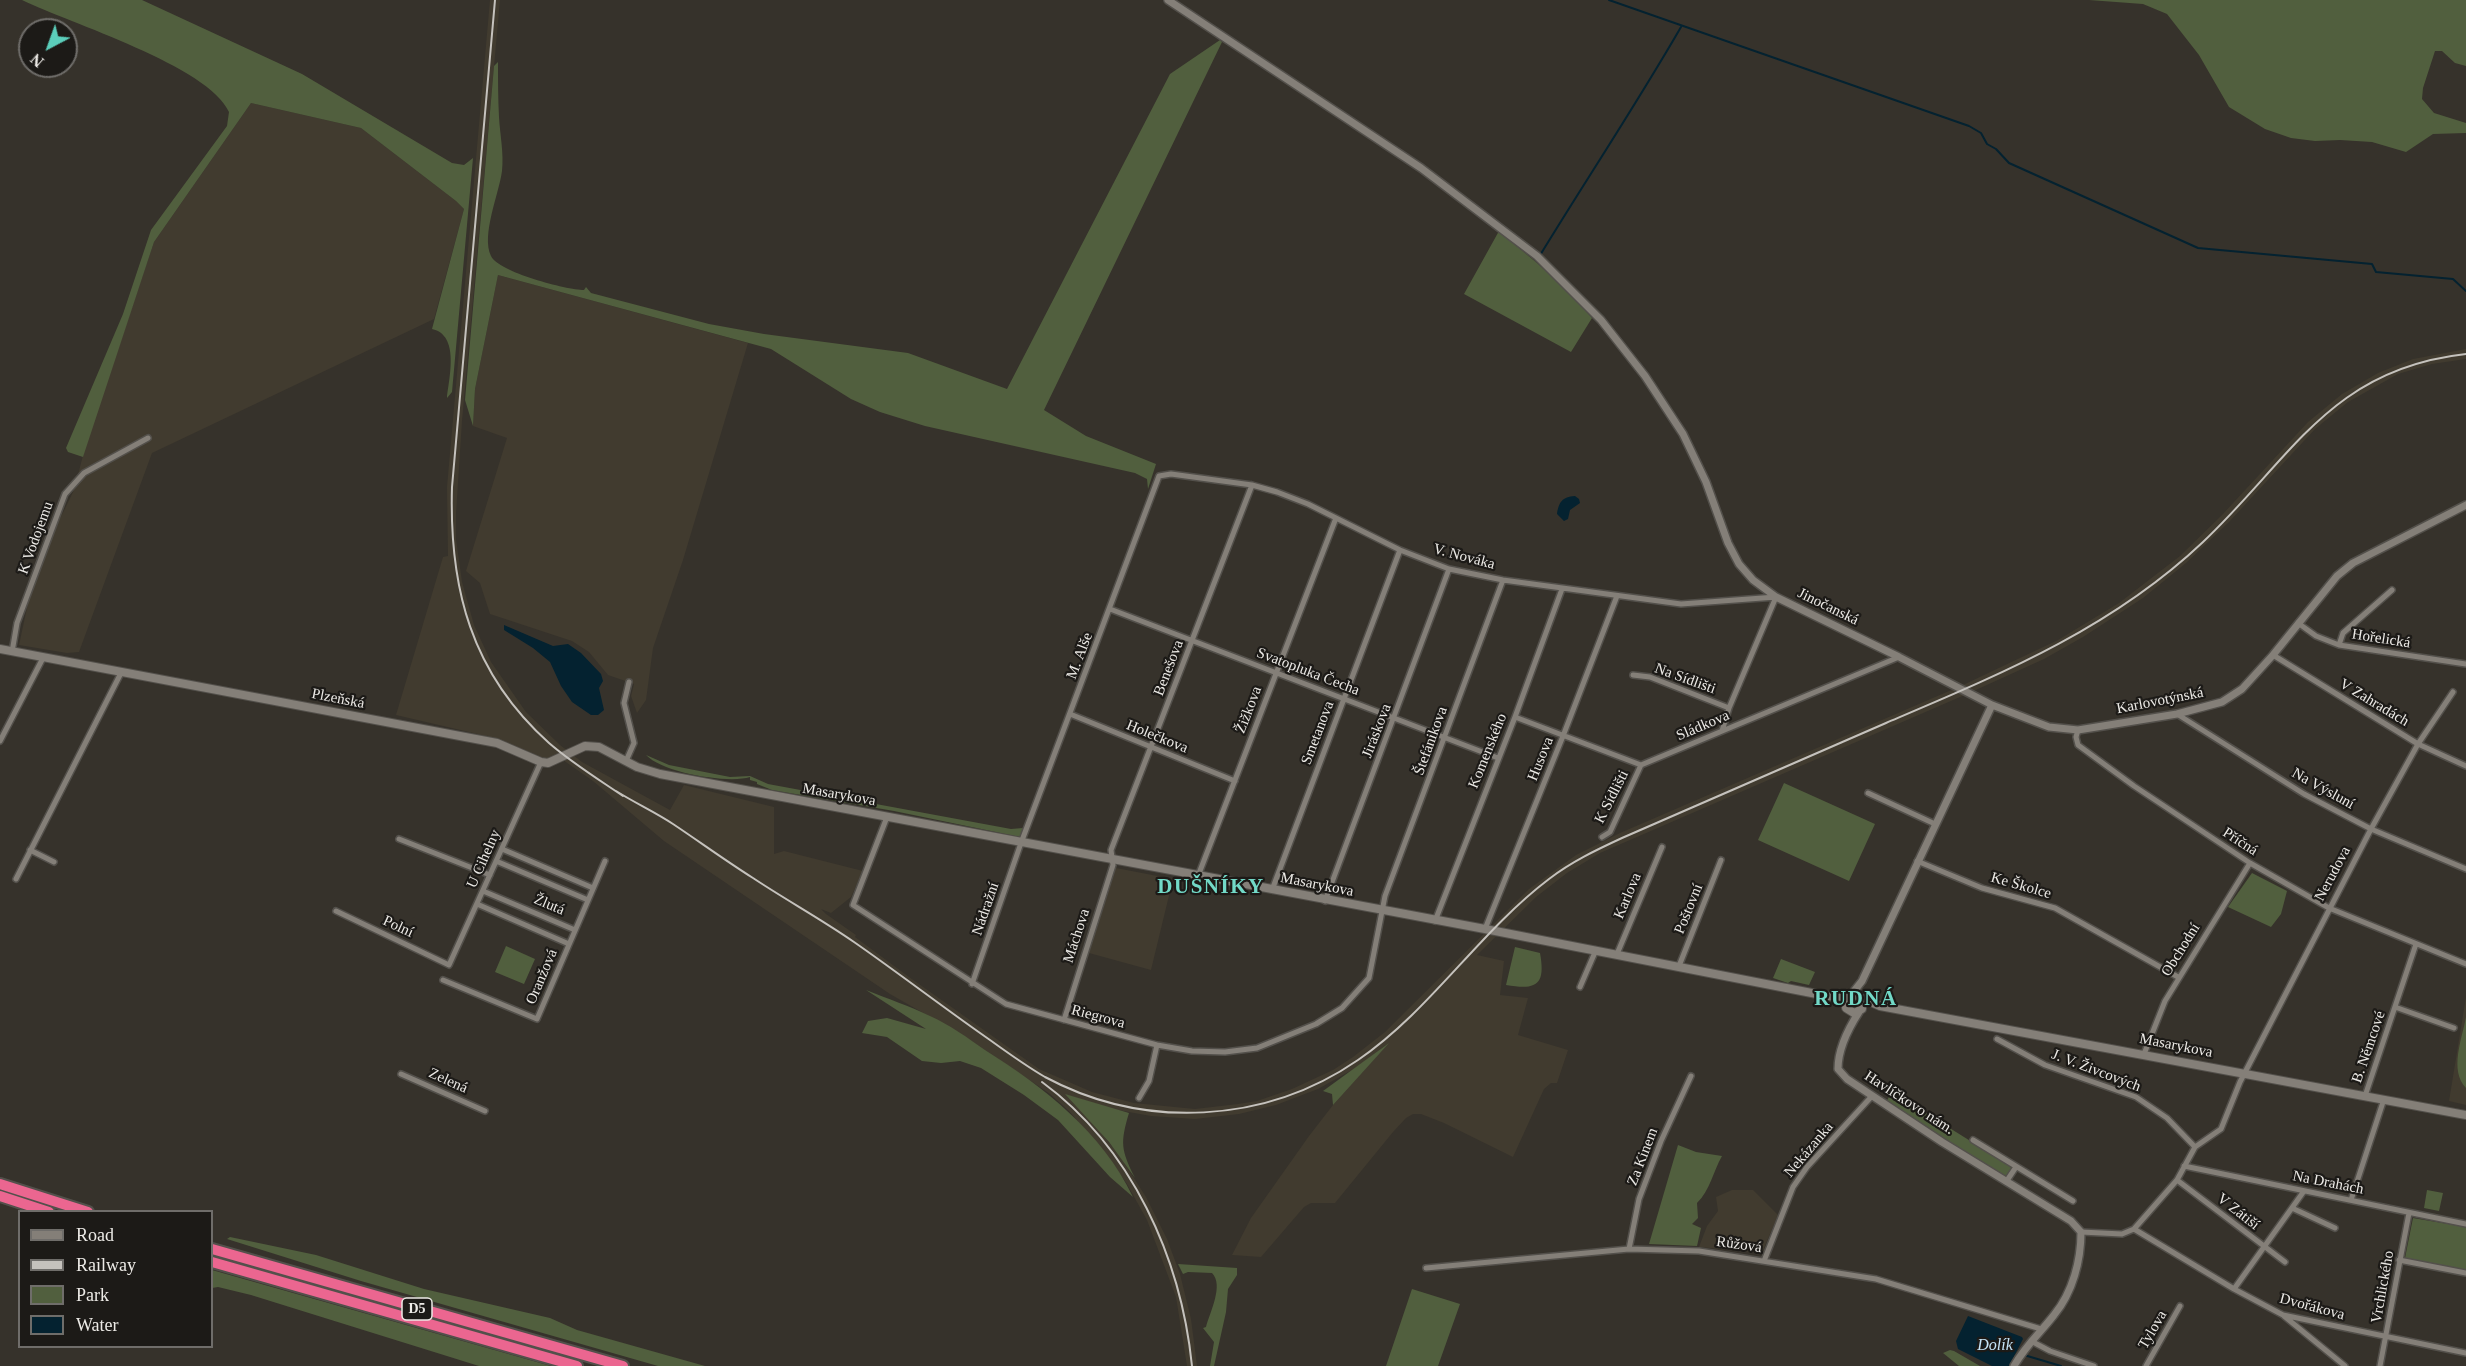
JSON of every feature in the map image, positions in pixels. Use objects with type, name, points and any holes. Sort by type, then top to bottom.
[{"type":"highway","points":[[0,1184],[82,1210]]},
{"type":"highway","points":[[0,1196],[43,1210]]},
{"type":"highway","name":"D5","points":[[213,1249],[623,1366]]},
{"type":"highway","name":"D5","points":[[213,1262],[577,1366]]},
{"type":"main road","name":"Plzeňská","points":[[0,649],[497,743],[541,762]]},
{"type":"main road","points":[[541,762],[554,762],[585,746],[599,747],[626,761]]},
{"type":"main road","name":"Masarykova","points":[[626,761],[636,767],[660,774],[1325,901],[1596,950],[1827,996]]},
{"type":"main road","points":[[1827,996],[1861,998],[1880,1006]]},
{"type":"main road","points":[[1827,996],[1852,1013],[1880,1006]]},
{"type":"main road","points":[[1846,1008],[1849,996]]},
{"type":"main road","points":[[1860,1011],[1863,1003],[1861,998]]},
{"type":"main road","name":"Masarykova","points":[[1880,1006],[2466,1115]]},
{"type":"street","name":"Jinočanská","points":[[1168,0],[1422,168],[1537,255],[1601,320],[1645,376],[1683,434],[1706,482],[1728,543],[1739,564],[1753,580],[1776,597],[1992,705]]},
{"type":"street","name":"K Vodojemu","points":[[12,652],[17,623],[65,494],[84,473],[148,438]]},
{"type":"street","name":"V. Nováka","points":[[1159,476],[1171,474],[1252,485],[1308,504],[1400,550],[1449,569],[1503,580],[1681,604],[1776,597]]},
{"type":"street","name":"M. Alše","points":[[1021,843],[1159,476]]},
{"type":"street","name":"Benešova","points":[[1112,860],[1111,850],[1252,485]]},
{"type":"street","name":"Karlovotýnská","points":[[1992,705],[2049,727],[2078,730],[2177,714],[2222,702],[2242,689],[2273,655],[2337,576],[2353,563],[2466,505]]},
{"type":"street","name":"Žižkova","points":[[1198,876],[1336,518]]},
{"type":"street","name":"Smetanova","points":[[1272,890],[1400,550]]},
{"type":"street","name":"Jiráskova","points":[[1325,901],[1449,569]]},
{"type":"street","name":"Štefánikova","points":[[1383,910],[1385,896],[1503,580]]},
{"type":"street","name":"Komenského","points":[[1435,921],[1515,717],[1562,589]]},
{"type":"street","points":[[2339,645],[2343,633],[2392,590]]},
{"type":"street","name":"Husova","points":[[1485,929],[1617,596]]},
{"type":"street","points":[[1722,731],[1729,708],[1776,597]]},
{"type":"street","name":"Svatopluka Čecha","points":[[1110,609],[1498,758]]},
{"type":"street","name":"Hořelická","points":[[2298,623],[2316,636],[2339,645],[2466,664]]},
{"type":"street","name":"V Zahradách","points":[[2273,655],[2418,744],[2466,766]]},
{"type":"street","name":"Sládkova","points":[[1641,765],[1899,657]]},
{"type":"street","points":[[0,741],[43,658]]},
{"type":"street","points":[[16,879],[121,672]]},
{"type":"street","name":"Na Sídlišti","points":[[1633,675],[1650,677],[1729,708]]},
{"type":"street","points":[[626,761],[634,743],[624,703],[629,682]]},
{"type":"street","name":"Nerudova","points":[[2195,1147],[2221,1129],[2245,1073],[2329,908],[2418,744],[2453,692]]},
{"type":"street","points":[[1849,996],[1862,981],[1992,705]]},
{"type":"street","name":"Holečkova","points":[[1070,714],[1235,781]]},
{"type":"street","name":"Na Výsluní","points":[[2177,714],[2304,794],[2371,829],[2466,869]]},
{"type":"street","points":[[1515,717],[1641,765]]},
{"type":"street","name":"Příčná","points":[[2078,730],[2076,737],[2078,745],[2134,786],[2250,863],[2329,908],[2466,964]]},
{"type":"street","name":"U Cihelny","points":[[449,965],[541,762]]},
{"type":"street","name":"K Sídlišti","points":[[1602,837],[1610,832],[1641,765]]},
{"type":"street","points":[[1868,793],[1935,824]]},
{"type":"street","name":"Riegrova","points":[[887,817],[853,905],[1006,1004],[1156,1045],[1192,1051],[1225,1052],[1257,1048],[1317,1024],[1342,1008],[1369,978],[1383,910]]},
{"type":"street","points":[[399,838],[490,875]]},
{"type":"street","name":"Nádražní","points":[[972,984],[1021,843]]},
{"type":"street","name":"Karlova","points":[[1617,954],[1662,847]]},
{"type":"street","points":[[502,849],[593,888]]},
{"type":"street","points":[[30,850],[54,862]]},
{"type":"street","name":"Máchova","points":[[1064,1020],[1113,865],[1112,860]]},
{"type":"street","name":"Poštovní","points":[[1679,966],[1721,860]]},
{"type":"street","name":"Žlutá","points":[[496,861],[588,900]]},
{"type":"street","name":"Žlutá","points":[[483,891],[575,930],[605,861]]},
{"type":"street","name":"Ke Školce","points":[[1917,861],[1982,888],[2055,908],[2178,976]]},
{"type":"street","name":"Obchodní","points":[[2144,1054],[2165,1001],[2178,976],[2250,863]]},
{"type":"street","name":"Oranžová","points":[[443,980],[537,1019],[569,944],[477,904]]},
{"type":"street","name":"Polní","points":[[336,911],[449,965]]},
{"type":"street","points":[[569,944],[575,930]]},
{"type":"street","name":"B. Němcové","points":[[2365,1096],[2416,944]]},
{"type":"street","points":[[1580,987],[1596,950]]},
{"type":"street","points":[[1861,998],[1862,981]]},
{"type":"street","name":"B. Němcové","points":[[2395,1007],[2454,1028]]},
{"type":"street","points":[[1846,1008],[1850,1025]]},
{"type":"street","points":[[1850,1025],[1860,1011]]},
{"type":"street","name":"Havlíčkovo nám.","points":[[1850,1025],[1838,1059],[1838,1069],[1847,1079],[2006,1182],[2071,1221],[2081,1232]]},
{"type":"street","points":[[2011,1046],[2013,1030]]},
{"type":"street","name":"J. V. Živcových","points":[[1997,1039],[2045,1065],[2136,1097],[2167,1118],[2195,1147]]},
{"type":"street","points":[[1138,1098],[1149,1081],[1156,1045]]},
{"type":"street","name":"Zelená","points":[[401,1074],[485,1111]]},
{"type":"street","name":"Za Kinem","points":[[1629,1249],[1639,1199],[1660,1141],[1691,1076]]},
{"type":"street","name":"Nekázanka","points":[[1764,1261],[1793,1187],[1807,1167],[1872,1096]]},
{"type":"street","points":[[2351,1200],[2384,1099]]},
{"type":"street","name":"Havlíčkovo nám.","points":[[1972,1140],[2073,1201]]},
{"type":"street","points":[[2014,1366],[2031,1341],[2065,1300],[2074,1277],[2081,1245],[2081,1232],[2122,1234],[2134,1229],[2177,1180],[2195,1147]]},
{"type":"street","name":"Na Drahách","points":[[2184,1166],[2466,1224]]},
{"type":"street","points":[[2006,1182],[2016,1167]]},
{"type":"street","name":"V Zátiší","points":[[2177,1180],[2285,1262]]},
{"type":"street","points":[[2234,1289],[2304,1191]]},
{"type":"street","points":[[2292,1208],[2335,1228]]},
{"type":"street","name":"Vrchlického","points":[[2380,1366],[2409,1212]]},
{"type":"street","name":"Dvořákova","points":[[2134,1229],[2234,1289],[2283,1315],[2466,1353]]},
{"type":"street","name":"Růžová","points":[[1426,1268],[1629,1249],[1699,1251],[1876,1279],[2041,1329]]},
{"type":"street","points":[[2399,1260],[2466,1273]]},
{"type":"street","name":"Tylova","points":[[2146,1366],[2180,1306]]},
{"type":"street","points":[[2283,1315],[2345,1366]]},
{"type":"street","points":[[2031,1341],[2050,1352],[2094,1366]]},
{"type":"shaded area","points":[[490,0],[500,0],[462,421],[456,539],[462,582],[474,625],[491,662],[526,712],[560,745],[582,762],[670,810],[684,785],[774,807],[774,854],[784,851],[863,871],[851,897],[831,913],[821,909],[826,914],[909,977],[1039,1069],[1092,1092],[1134,1103],[1195,1109],[1257,1101],[1292,1089],[1333,1070],[1385,1032],[1529,889],[1576,855],[1620,833],[1963,685],[2058,640],[2119,603],[2180,556],[2222,515],[2308,422],[2342,394],[2378,373],[2413,359],[2466,349],[2466,359],[2432,364],[2398,374],[2348,402],[2315,429],[2229,522],[2186,563],[2143,598],[2083,637],[2044,659],[1967,694],[1600,853],[1567,873],[1536,897],[1477,955],[1504,961],[1500,995],[1528,998],[1518,1035],[1568,1050],[1557,1083],[1551,1083],[1544,1089],[1513,1157],[1444,1123],[1421,1114],[1413,1114],[1393,1132],[1335,1203],[1311,1203],[1304,1207],[1261,1257],[1232,1255],[1251,1218],[1309,1136],[1387,1044],[1359,1066],[1318,1089],[1276,1105],[1239,1114],[1195,1119],[1151,1116],[1112,1109],[1067,1095],[1092,1121],[1121,1158],[1146,1197],[1167,1239],[1180,1274],[1191,1319],[1197,1366],[1187,1366],[1176,1297],[1147,1220],[1127,1184],[1101,1148],[1069,1111],[1050,1094],[967,1038],[890,994],[664,841],[593,781],[563,760],[548,760],[499,739],[396,715],[443,557],[448,556],[447,487]]},
{"type":"shaded area","points":[[251,103],[361,128],[464,209],[434,319],[152,453],[79,652],[67,653],[19,645],[28,603],[54,531],[74,490],[87,440],[154,242]]},
{"type":"shaded area","points":[[498,275],[748,343],[683,560],[653,648],[646,700],[637,713],[631,696],[634,684],[608,675],[589,652],[572,641],[490,614],[480,583],[466,571],[507,438],[473,426],[475,389]]},
{"type":"shaded area","points":[[1116,868],[1173,879],[1151,970],[1089,953]]},
{"type":"shaded area","points":[[2466,997],[2466,1105],[2449,1101]]},
{"type":"shaded area","points":[[1732,1190],[1753,1190],[1778,1215],[1762,1253],[1699,1247],[1707,1226],[1718,1211],[1716,1197]]},
{"type":"green space","points":[[22,0],[142,0],[302,74],[452,163],[464,165],[473,158],[452,392],[447,398],[451,369],[450,348],[441,333],[432,329],[464,209],[361,128],[251,103],[154,242],[83,457],[68,452],[66,448],[123,314],[151,230],[227,126],[229,112],[216,95],[195,78],[167,62],[78,23],[78,18],[65,18]]},
{"type":"green space","points":[[2089,0],[2466,0],[2466,66],[2455,63],[2442,51],[2435,51],[2423,88],[2422,99],[2434,113],[2466,123],[2466,133],[2433,134],[2406,152],[2372,142],[2315,141],[2291,138],[2265,129],[2229,107],[2199,55],[2167,14],[2143,4]]},
{"type":"green space","points":[[1220,40],[1222,42],[1044,410],[1086,436],[1156,464],[1148,489],[1147,479],[1135,473],[925,426],[880,412],[851,399],[771,349],[498,275],[475,389],[473,426],[465,400],[494,66],[498,62],[502,164],[488,237],[488,247],[496,262],[519,274],[549,283],[584,290],[586,287],[591,293],[709,324],[764,334],[908,353],[1007,389],[1170,74]]},
{"type":"green space","points":[[1499,231],[1559,283],[1592,318],[1571,352],[1464,294]]},
{"type":"green space","points":[[646,755],[669,765],[730,777],[750,776],[768,784],[1011,829],[1023,828],[1020,837],[894,811],[772,790],[750,780],[750,777],[712,778],[681,772],[666,767]]},
{"type":"green space","points":[[1784,783],[1875,824],[1849,881],[1758,840]]},
{"type":"green space","points":[[2252,873],[2287,891],[2281,914],[2271,927],[2228,907]]},
{"type":"green space","points":[[506,946],[535,959],[524,984],[495,972]]},
{"type":"green space","points":[[1515,947],[1540,953],[1540,979],[1532,986],[1506,985]]},
{"type":"green space","points":[[1781,959],[1815,972],[1809,985],[1791,981],[1788,983],[1773,978]]},
{"type":"green space","points":[[866,990],[945,1023],[1050,1096],[1070,1113],[1105,1152],[1133,1197],[1110,1177],[1058,1120],[981,1068],[960,1061],[941,1063],[922,1061],[887,1037],[862,1033],[868,1021],[887,1018],[926,1029]]},
{"type":"green space","points":[[2466,1017],[2466,1088],[2461,1081],[2457,1063]]},
{"type":"green space","points":[[1389,1043],[1333,1105],[1332,1094],[1323,1091]]},
{"type":"green space","points":[[1892,1092],[2012,1167],[2005,1179],[1886,1102]]},
{"type":"green space","points":[[1065,1094],[1129,1113],[1123,1146],[1135,1178],[1109,1142]]},
{"type":"green space","points":[[1678,1145],[1696,1152],[1722,1156],[1708,1187],[1697,1203],[1698,1218],[1692,1224],[1701,1228],[1697,1246],[1649,1244]]},
{"type":"green space","points":[[2427,1190],[2443,1193],[2439,1211],[2424,1208]]},
{"type":"green space","points":[[2413,1218],[2466,1227],[2466,1270],[2405,1258]]},
{"type":"green space","points":[[230,1237],[316,1255],[424,1289],[550,1318],[577,1330],[705,1366],[658,1366],[361,1281],[227,1239]]},
{"type":"green space","points":[[1178,1264],[1237,1268],[1237,1275],[1228,1289],[1226,1312],[1214,1366],[1210,1366],[1214,1342],[1203,1328],[1206,1327],[1215,1299],[1217,1284],[1215,1278],[1212,1273],[1188,1272],[1183,1274]]},
{"type":"green space","points":[[213,1270],[551,1366],[479,1366],[251,1295],[213,1288]]},
{"type":"green space","points":[[1412,1289],[1460,1304],[1438,1366],[1386,1366]]},
{"type":"green space","points":[[1950,1350],[1980,1366],[1959,1366],[1943,1353]]},
{"type":"water","points":[[1575,496],[1580,503],[1570,510],[1568,519],[1564,521],[1557,514],[1559,506],[1564,499]]},
{"type":"water","points":[[504,625],[553,646],[568,644],[581,653],[601,674],[603,681],[599,688],[604,710],[598,715],[591,715],[572,702],[561,686],[550,662],[504,630]]},
{"type":"water","name":"Dolík","points":[[1968,1316],[2022,1337],[2009,1366],[1992,1366],[1958,1349],[1956,1341]]},
{"type":"waterway","points":[[1609,0],[1969,126],[1981,133],[1987,144],[1996,149],[2009,163],[2198,248],[2372,264],[2376,272],[2453,279],[2466,291]]},
{"type":"waterway","points":[[1539,257],[1681,27]]},
{"type":"waterway","points":[[2024,1355],[2061,1366]]},
{"type":"railway","points":[[495,0],[452,487],[455,560],[470,627],[483,658],[501,688],[522,716],[549,743],[623,796]]},
{"type":"railway","points":[[616,791],[666,820],[842,934],[1010,1055],[1045,1077],[1083,1094],[1123,1106],[1163,1112],[1204,1112],[1244,1107],[1284,1097],[1322,1081],[1358,1060],[1384,1040],[1432,995],[1524,900],[1566,867],[1622,838],[2013,667],[2093,625],[2168,573],[2203,542],[2289,450],[2317,422],[2346,398],[2380,378],[2419,363],[2466,354]]},
{"type":"railway","points":[[1042,1082],[1074,1109],[1102,1139],[1126,1172],[1147,1208],[1177,1285],[1192,1366]]},
{"type":"district","name":"DUŠNÍKY","points":[[1211,888]]},
{"type":"district","name":"RUDNÁ","points":[[1856,1000]]}]
